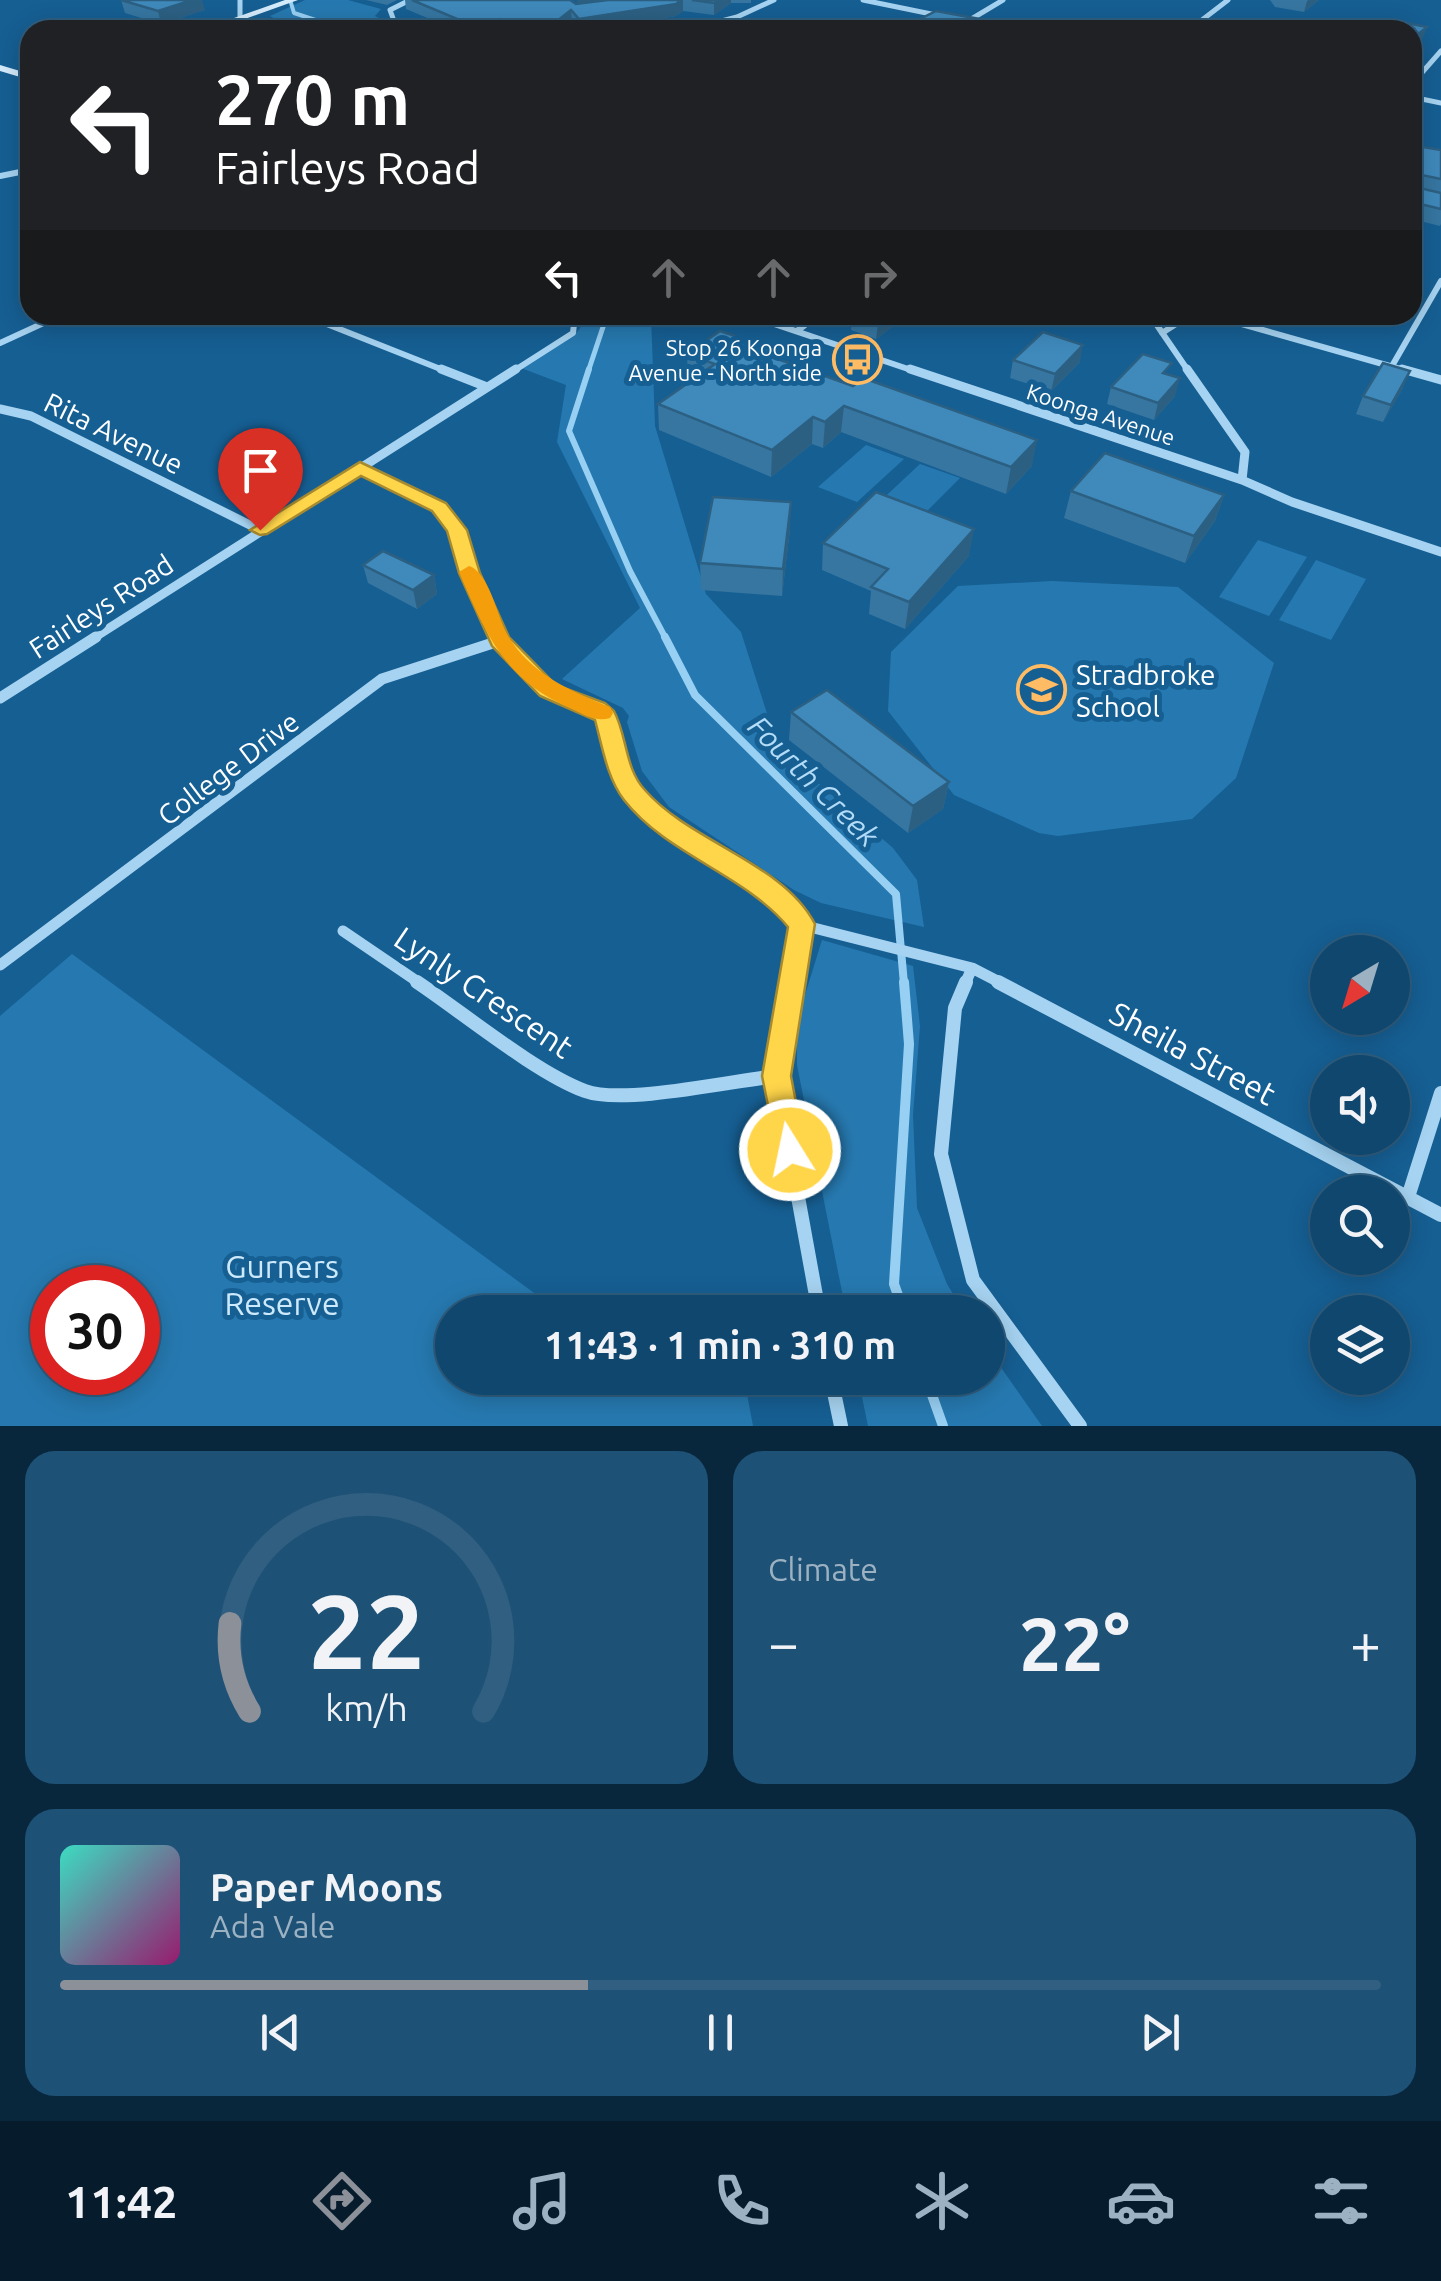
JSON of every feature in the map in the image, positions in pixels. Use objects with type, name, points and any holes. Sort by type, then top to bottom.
[{"type":"main road","points":[[234,20],[294,0]]},
{"type":"street","points":[[240,0],[240,18],[246,20]]},
{"type":"street","points":[[393,20],[390,10],[410,0]]},
{"type":"street","points":[[727,20],[774,0]]},
{"type":"street","points":[[864,0],[950,18]]},
{"type":"street","points":[[970,20],[1003,0]]},
{"type":"street","points":[[1202,20],[1228,0]]},
{"type":"street","points":[[1422,73],[1441,51]]},
{"type":"street","points":[[1422,314],[1441,281]]},
{"type":"street","points":[[0,343],[40,325]]},
{"type":"street","points":[[330,325],[487,386]]},
{"type":"street","name":"Fairleys Road","points":[[0,698],[573,333],[575,325]]},
{"type":"street","name":"Koonga Avenue","points":[[779,325],[1242,480],[1292,502],[1441,552]]},
{"type":"street","points":[[797,331],[805,325]]},
{"type":"street","points":[[1157,325],[1245,452],[1242,480]]},
{"type":"street","points":[[1162,332],[1174,325]]},
{"type":"street","points":[[1246,325],[1441,380]]},
{"type":"street","points":[[1392,366],[1416,325]]},
{"type":"street","name":"Rita Avenue","points":[[0,409],[32,416],[260,530]]},
{"type":"street","points":[[360,468],[447,515],[500,641],[548,690],[606,716],[618,762],[632,793],[655,815],[780,899],[802,924],[776,1076],[815,1295]]},
{"type":"street","name":"College Drive","points":[[0,965],[382,678],[500,641]]},
{"type":"street","name":"Sheila Street","points":[[802,924],[972,968],[1364,1175]]},
{"type":"street","name":"Lynly Crescent","points":[[343,932],[548,1071],[588,1092],[630,1094],[776,1076]]},
{"type":"street","points":[[972,968],[955,1008],[941,1154],[973,1280],[1080,1426]]},
{"type":"street","points":[[1410,1192],[1441,1094]]},
{"type":"street","name":"Sheila Street","points":[[1410,1199],[1441,1215]]},
{"type":"street","points":[[835,1395],[841,1426]]},
{"type":"green space","points":[[305,0],[348,0],[381,9],[375,16],[382,20],[277,20],[270,16]]},
{"type":"green space","points":[[582,325],[651,325],[655,426],[706,594],[741,632],[778,748],[893,848],[917,880],[924,927],[821,903],[794,890],[669,807],[642,771],[627,722],[629,716],[623,708],[562,679],[640,608],[557,442],[566,385],[521,368]]},
{"type":"green space","points":[[866,445],[904,459],[857,502],[818,487]]},
{"type":"green space","points":[[920,464],[960,478],[915,523],[874,507]]},
{"type":"green space","points":[[1258,540],[1307,557],[1269,616],[1219,597]]},
{"type":"green space","points":[[1316,560],[1366,579],[1331,640],[1279,620]]},
{"type":"green space","points":[[1052,581],[1178,587],[1274,663],[1236,778],[1192,819],[1058,836],[1039,833],[954,795],[888,711],[891,652],[958,586]]},
{"type":"green space","points":[[822,940],[913,966],[920,1026],[913,1115],[917,1208],[954,1295],[843,1295],[797,1065],[797,1021]]},
{"type":"green space","name":"Gurners Reserve","points":[[72,954],[537,1295],[435,1295],[435,1395],[747,1395],[753,1426],[0,1426],[0,1016]]},
{"type":"green space","points":[[1005,1373],[1042,1426],[868,1426],[862,1395],[1005,1395]]},
{"type":"building","points":[[121,0],[192,0],[158,11]]},
{"type":"building","points":[[412,0],[570,0],[576,4],[681,0],[676,4],[579,19],[571,10],[558,20],[460,20]]},
{"type":"building","points":[[936,11],[985,20],[918,20]]},
{"type":"building","points":[[1422,147],[1441,150],[1441,179],[1422,175]]},
{"type":"building","points":[[1422,189],[1441,193],[1441,209],[1422,204]]},
{"type":"building","points":[[720,331],[780,351],[772,357],[853,386],[863,378],[1037,440],[1011,467],[844,406],[825,422],[813,417],[772,450],[658,404],[715,364],[687,354]]},
{"type":"building","points":[[1043,332],[1083,345],[1055,374],[1013,360]]},
{"type":"building","points":[[1143,354],[1172,363],[1163,373],[1180,378],[1158,403],[1111,387]]},
{"type":"building","points":[[1383,363],[1410,371],[1391,405],[1363,396]]},
{"type":"building","points":[[1105,453],[1224,495],[1194,536],[1071,491]]},
{"type":"building","points":[[876,492],[974,529],[909,602],[871,587],[888,569],[823,543]]},
{"type":"building","points":[[713,497],[791,502],[783,569],[700,563]]},
{"type":"building","points":[[383,551],[434,575],[413,590],[363,565]]},
{"type":"building","points":[[827,690],[949,782],[913,806],[791,712]]},
{"type":"waterway","name":"Fourth Creek","points":[[291,3],[294,13],[315,20]]},
{"type":"waterway","name":"Fourth Creek","points":[[589,369],[604,325]]},
{"type":"waterway","name":"Fourth Creek","points":[[589,369],[569,431],[630,571],[666,639]]},
{"type":"waterway","name":"Fourth Creek","points":[[665,637],[695,695],[896,894],[904,984]]},
{"type":"waterway","name":"Fourth Creek","points":[[898,1295],[894,1284],[909,1044],[904,982]]},
{"type":"waterway","name":"Fourth Creek","points":[[932,1395],[943,1426]]},
{"type":"slow traffic","points":[[469,572],[500,641],[529,672],[548,690],[601,713]]},
{"type":"place","name":"Stop 26 Koonga Avenue - North side","points":[[857,360]]},
{"type":"place","name":"Stradbroke School","points":[[1041,690]]},
{"type":"route","points":[[260,530],[360,468],[439,507],[457,530],[470,573],[500,641],[548,690],[606,716],[618,762],[632,793],[655,815],[780,899],[802,924],[776,1076],[790,1150]]}]
